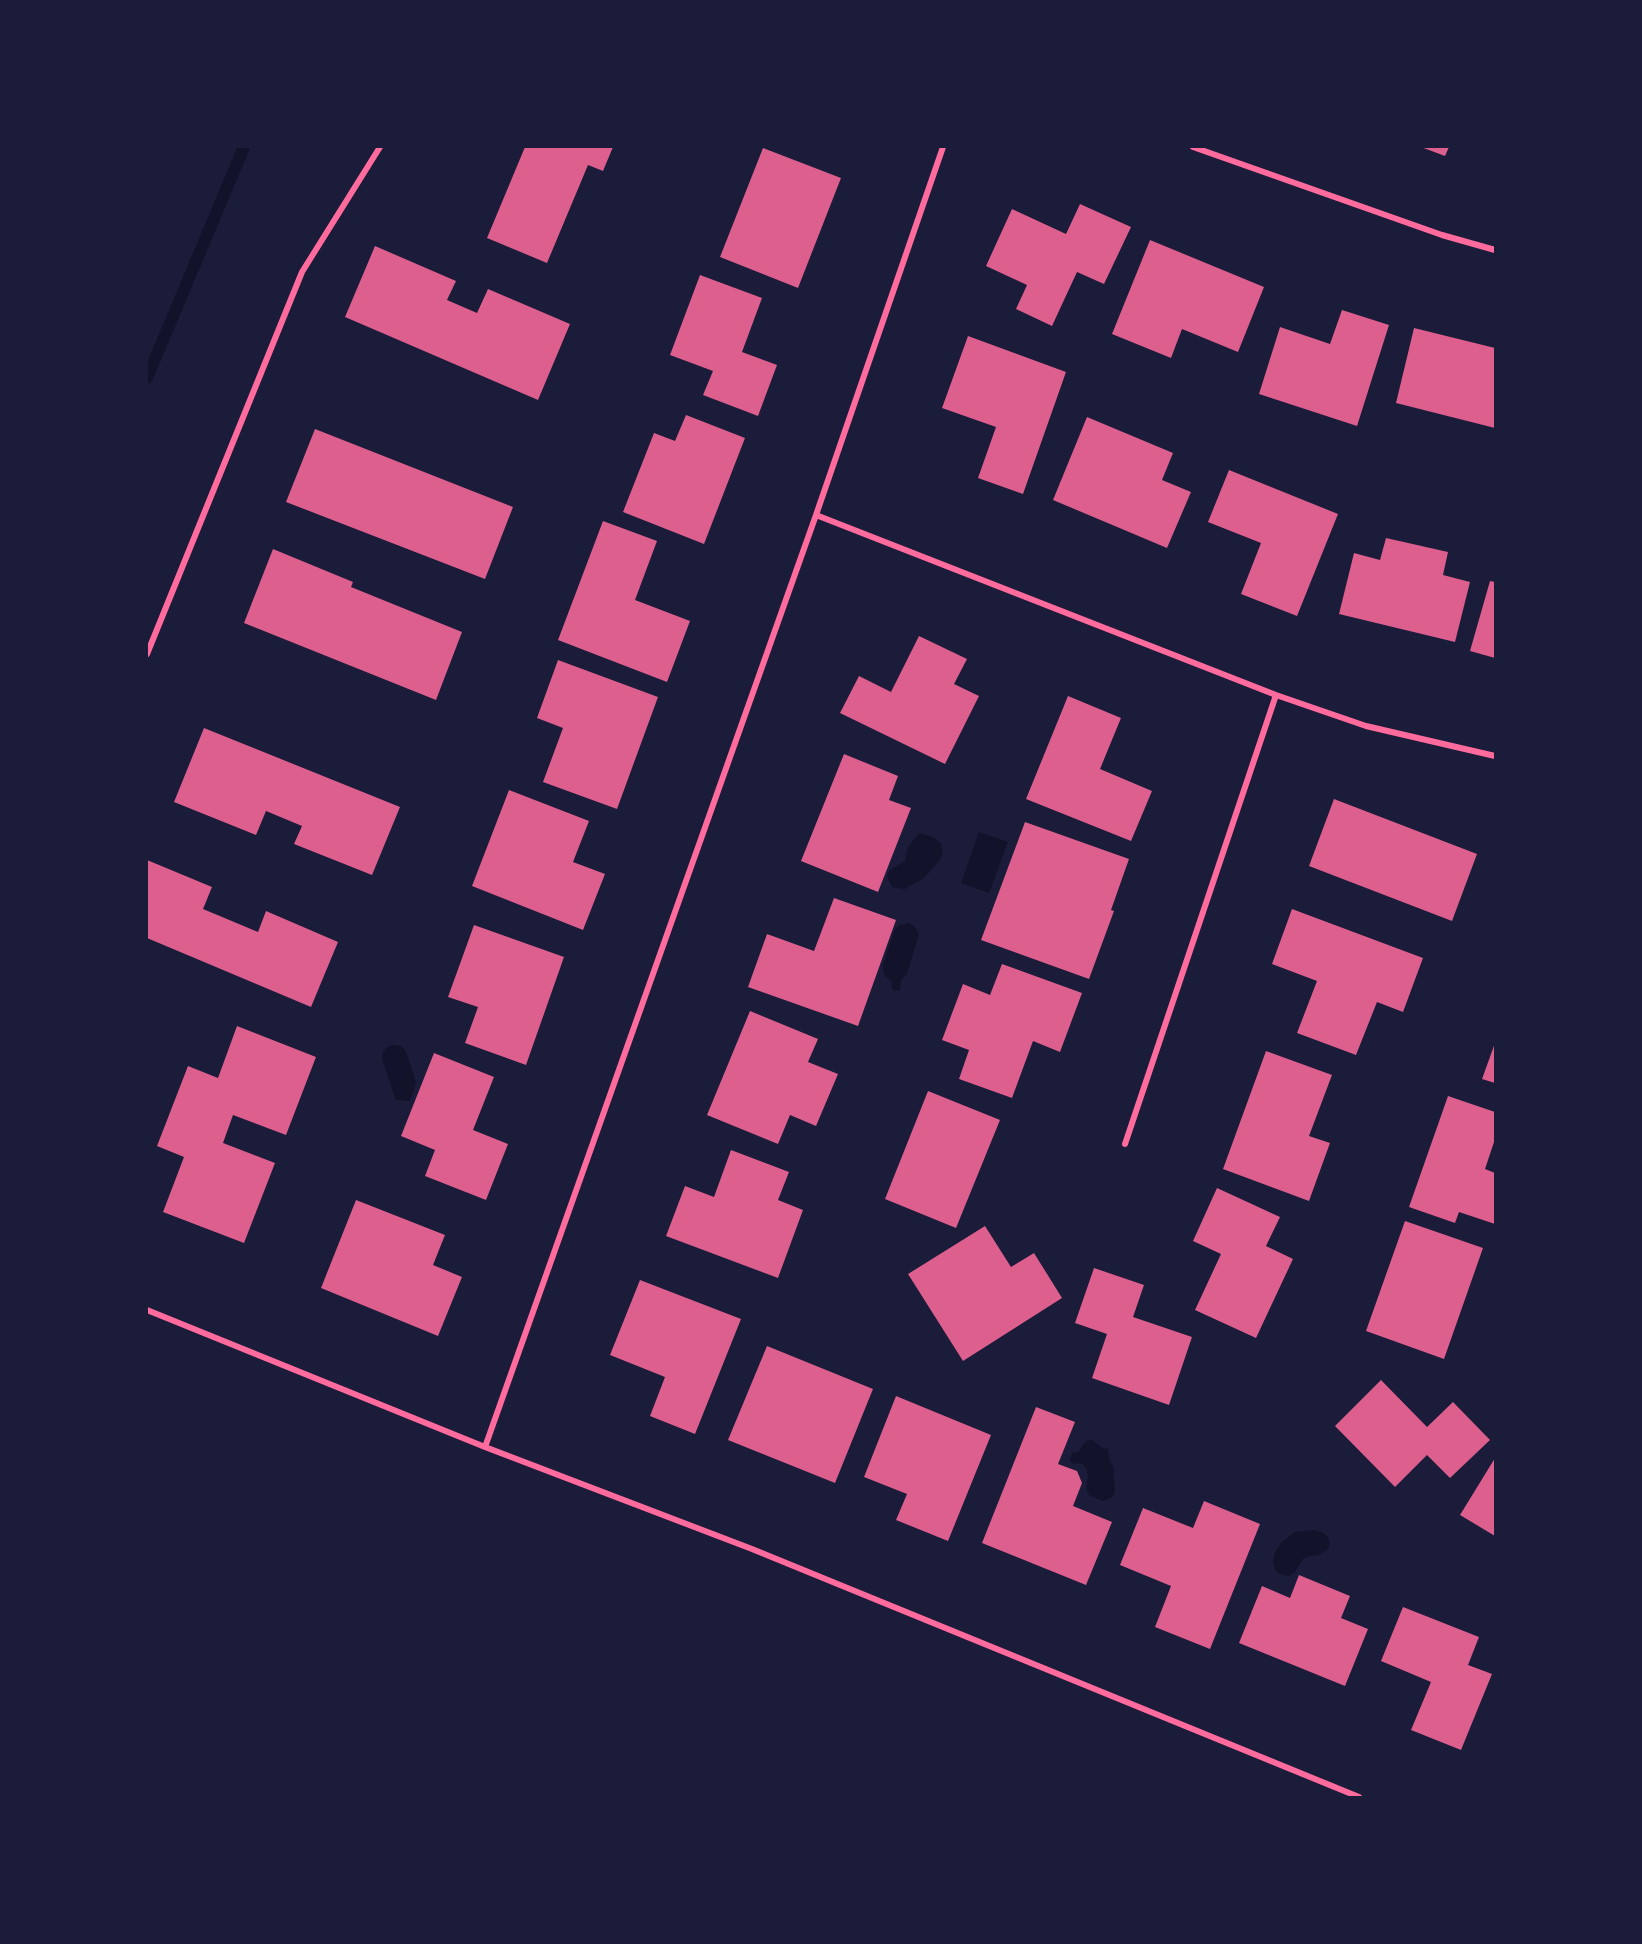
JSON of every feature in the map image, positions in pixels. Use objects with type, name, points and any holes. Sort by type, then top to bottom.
[{"type":"street","points":[[147,654],[302,272],[380,147]]},
{"type":"street","points":[[485,1447],[816,515],[943,147]]},
{"type":"street","points":[[1193,147],[1442,235],[1495,250]]},
{"type":"street","points":[[816,515],[1276,695],[1366,726],[1495,756]]},
{"type":"street","points":[[1125,1144],[1276,695]]},
{"type":"street","points":[[147,1311],[485,1447],[752,1549],[1359,1797]]},
{"type":"shaded area","points":[[979,832],[1008,842],[989,893],[961,883]]},
{"type":"shaded area","points":[[919,833],[933,837],[941,843],[943,852],[940,860],[924,878],[905,889],[892,887],[887,876],[890,870],[905,861],[908,847]]},
{"type":"shaded area","points":[[908,923],[914,926],[919,934],[907,974],[901,980],[900,990],[895,991],[891,980],[885,976],[883,965],[894,931],[899,925]]},
{"type":"shaded area","points":[[401,1046],[406,1051],[416,1083],[410,1101],[396,1100],[382,1059],[383,1052],[387,1047]]},
{"type":"shaded area","points":[[1092,1440],[1104,1449],[1108,1448],[1109,1459],[1113,1466],[1115,1492],[1111,1498],[1103,1501],[1089,1495],[1086,1488],[1088,1475],[1086,1468],[1081,1463],[1074,1464],[1070,1461],[1072,1453],[1078,1452],[1086,1441]]},
{"type":"shaded area","points":[[1315,1530],[1327,1536],[1330,1542],[1328,1549],[1318,1555],[1303,1559],[1294,1573],[1288,1576],[1277,1573],[1273,1564],[1275,1552],[1281,1543],[1295,1532]]},
{"type":"building","points":[[525,147],[613,147],[603,171],[588,165],[547,263],[487,238]]},
{"type":"building","points":[[1421,147],[1449,147],[1445,156]]},
{"type":"building","points":[[763,148],[841,178],[798,288],[720,257]]},
{"type":"building","points":[[1080,204],[1131,227],[1104,284],[1077,272],[1052,326],[1016,309],[1027,285],[986,266],[1012,209],[1066,234]]},
{"type":"building","points":[[1150,240],[1264,287],[1238,352],[1182,329],[1171,358],[1112,334]]},
{"type":"building","points":[[375,246],[456,281],[447,300],[477,313],[488,289],[570,324],[538,400],[345,317]]},
{"type":"building","points":[[700,275],[762,298],[742,352],[777,365],[758,416],[703,395],[713,371],[670,355]]},
{"type":"building","points":[[1342,310],[1389,325],[1357,426],[1259,394],[1280,327],[1330,344]]},
{"type":"building","points":[[1414,328],[1495,348],[1495,428],[1396,403]]},
{"type":"building","points":[[968,336],[1066,372],[1023,494],[978,478],[996,427],[942,408]]},
{"type":"building","points":[[686,415],[745,438],[704,544],[623,512],[654,433],[675,441]]},
{"type":"building","points":[[1087,417],[1173,453],[1162,480],[1191,492],[1167,548],[1053,500]]},
{"type":"building","points":[[315,429],[513,507],[485,579],[286,502]]},
{"type":"building","points":[[1229,470],[1338,514],[1297,616],[1241,594],[1261,543],[1208,522]]},
{"type":"building","points":[[603,521],[657,541],[635,600],[690,621],[667,682],[558,640]]},
{"type":"building","points":[[1386,538],[1448,552],[1443,575],[1470,582],[1455,642],[1339,614],[1354,553],[1380,560]]},
{"type":"building","points":[[273,549],[353,582],[351,587],[462,632],[436,700],[244,623]]},
{"type":"building","points":[[1490,581],[1495,582],[1495,658],[1470,651]]},
{"type":"building","points":[[919,636],[967,659],[954,684],[979,696],[945,764],[840,713],[859,676],[891,692]]},
{"type":"building","points":[[558,660],[658,697],[617,809],[543,782],[563,728],[537,718]]},
{"type":"building","points":[[1068,696],[1121,718],[1100,769],[1152,791],[1131,841],[1026,799]]},
{"type":"building","points":[[204,728],[400,807],[372,875],[294,844],[302,826],[266,811],[256,835],[174,802]]},
{"type":"building","points":[[844,754],[898,776],[889,800],[911,808],[878,892],[801,861]]},
{"type":"building","points":[[509,790],[589,821],[573,862],[605,874],[583,930],[472,886]]},
{"type":"building","points":[[1334,799],[1477,854],[1452,921],[1309,866]]},
{"type":"building","points":[[1025,822],[1129,859],[1111,910],[1114,911],[1089,979],[981,940]]},
{"type":"building","points":[[147,860],[212,887],[203,909],[258,932],[266,911],[338,942],[311,1007],[147,938]]},
{"type":"building","points":[[834,898],[896,920],[858,1026],[748,987],[767,934],[814,951]]},
{"type":"building","points":[[1292,909],[1423,958],[1403,1012],[1377,1002],[1356,1055],[1297,1033],[1317,981],[1272,964]]},
{"type":"building","points":[[474,925],[564,957],[526,1065],[465,1043],[478,1007],[448,997]]},
{"type":"building","points":[[1002,964],[1082,993],[1060,1052],[1033,1041],[1012,1098],[959,1079],[969,1050],[942,1040],[963,984],[990,995]]},
{"type":"building","points":[[750,1011],[818,1039],[808,1062],[838,1074],[816,1126],[790,1115],[778,1144],[707,1115]]},
{"type":"building","points":[[237,1026],[316,1057],[286,1135],[233,1115],[223,1143],[275,1163],[244,1243],[163,1212],[184,1157],[157,1146],[188,1066],[218,1078]]},
{"type":"building","points":[[1495,1043],[1495,1083],[1482,1079]]},
{"type":"building","points":[[1266,1051],[1332,1075],[1309,1136],[1330,1143],[1309,1201],[1223,1169]]},
{"type":"building","points":[[434,1053],[494,1077],[473,1130],[508,1144],[486,1200],[425,1176],[435,1150],[401,1136]]},
{"type":"building","points":[[928,1091],[1000,1120],[956,1228],[885,1199]]},
{"type":"building","points":[[1448,1096],[1495,1112],[1495,1139],[1485,1169],[1495,1173],[1495,1224],[1459,1212],[1455,1223],[1409,1207]]},
{"type":"building","points":[[731,1150],[789,1172],[778,1200],[803,1210],[778,1278],[666,1236],[685,1186],[714,1197]]},
{"type":"building","points":[[1217,1188],[1280,1217],[1266,1246],[1293,1259],[1256,1338],[1195,1310],[1221,1254],[1193,1241]]},
{"type":"building","points":[[356,1200],[445,1235],[433,1265],[462,1277],[438,1336],[321,1288]]},
{"type":"building","points":[[1405,1221],[1483,1248],[1444,1359],[1366,1331]]},
{"type":"building","points":[[985,1226],[1011,1267],[1034,1253],[1062,1298],[963,1361],[908,1274]]},
{"type":"building","points":[[1094,1268],[1144,1285],[1133,1317],[1192,1337],[1169,1405],[1092,1378],[1107,1334],[1075,1323]]},
{"type":"building","points":[[640,1280],[741,1319],[695,1434],[650,1416],[665,1377],[610,1355]]},
{"type":"building","points":[[767,1346],[873,1389],[835,1483],[728,1440]]},
{"type":"building","points":[[1381,1380],[1427,1427],[1453,1402],[1490,1440],[1450,1478],[1427,1455],[1395,1487],[1335,1426]]},
{"type":"building","points":[[896,1396],[991,1435],[948,1541],[896,1520],[907,1494],[864,1477]]},
{"type":"building","points":[[1036,1407],[1075,1422],[1058,1464],[1077,1471],[1082,1483],[1073,1506],[1112,1522],[1086,1585],[982,1543]]},
{"type":"building","points":[[1495,1458],[1495,1536],[1460,1515]]},
{"type":"building","points":[[1204,1501],[1260,1524],[1210,1649],[1155,1627],[1171,1586],[1120,1565],[1143,1508],[1193,1528]]},
{"type":"building","points":[[1299,1575],[1350,1596],[1341,1618],[1368,1629],[1345,1686],[1239,1643],[1262,1586],[1290,1598]]},
{"type":"building","points":[[1403,1607],[1479,1637],[1468,1665],[1492,1674],[1461,1750],[1411,1730],[1431,1682],[1381,1661]]},
{"type":"waterway","points":[[147,378],[244,147]]}]
